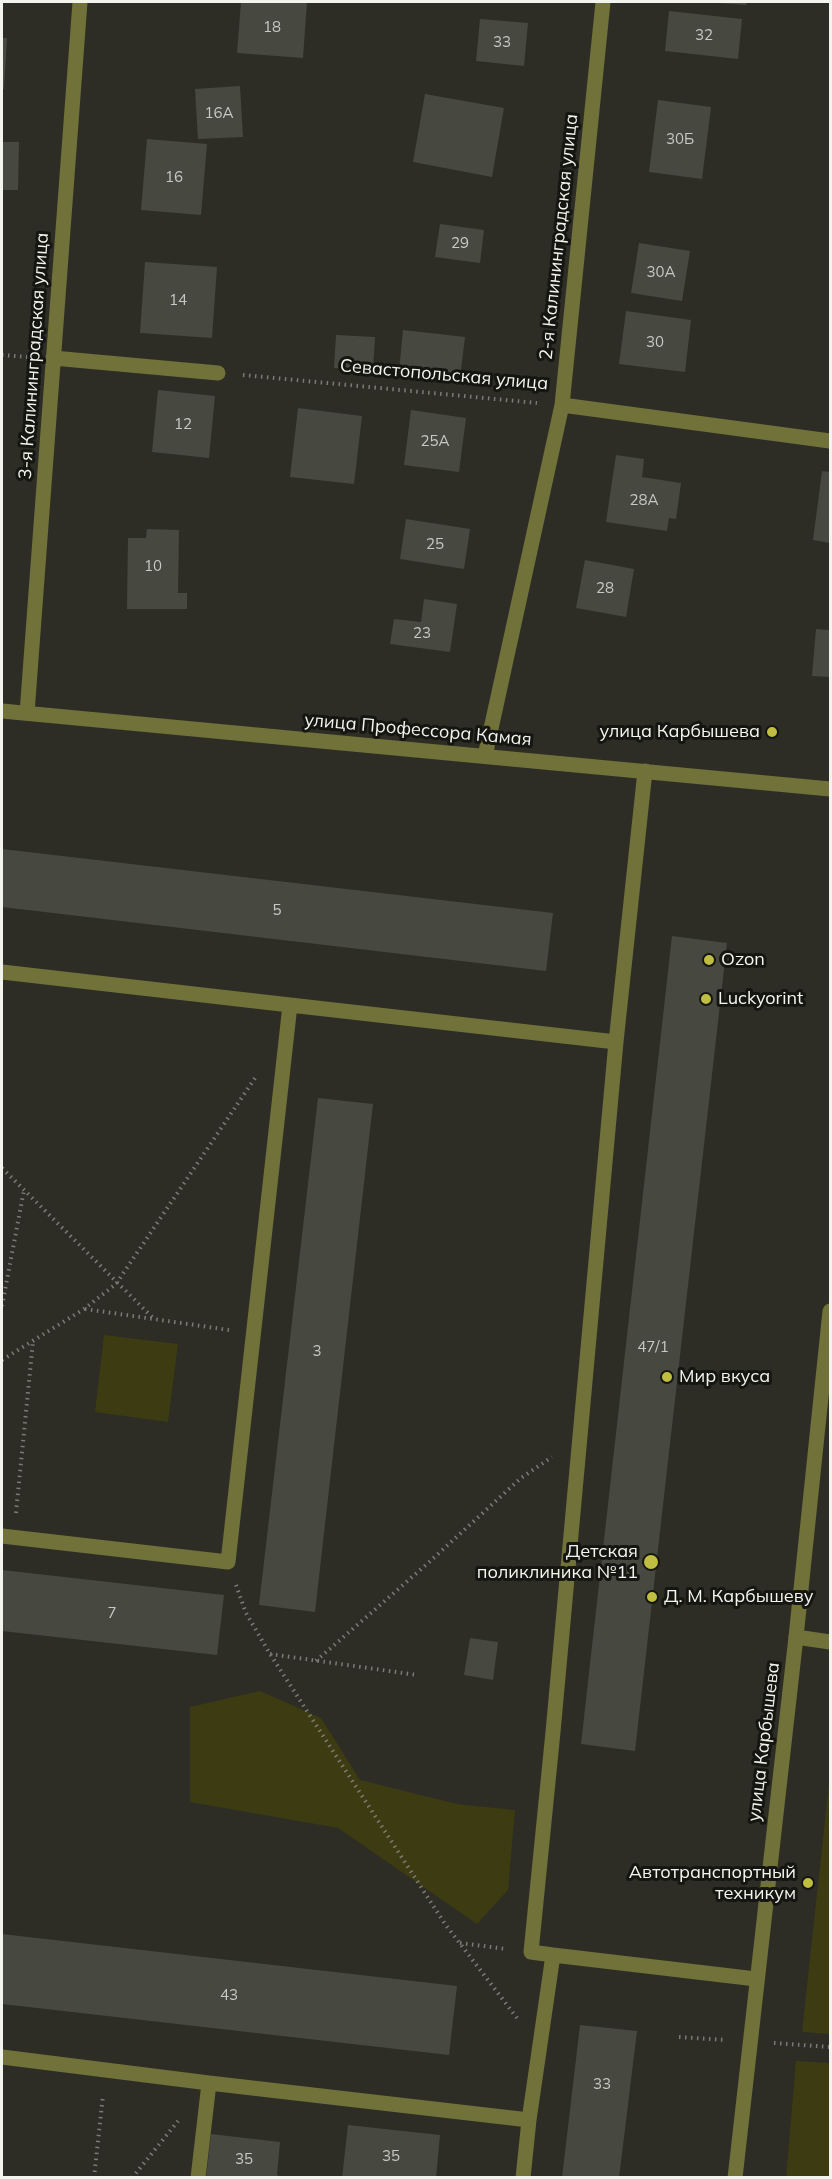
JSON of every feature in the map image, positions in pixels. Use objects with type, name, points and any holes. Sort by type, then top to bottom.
[{"type":"street","name":"3-я Калининградская улица","points":[[27,713],[80,2]]},
{"type":"street","name":"2-я Калининградская улица","points":[[485,756],[562,405],[603,2]]},
{"type":"street","points":[[53,358],[218,373]]},
{"type":"street","name":"Севастопольская улица","points":[[562,405],[831,441]]},
{"type":"street","name":"улица Профессора Камая","points":[[2,711],[831,789]]},
{"type":"street","points":[[645,771],[615,1041],[531,1952],[756,1979]]},
{"type":"street","points":[[2,972],[615,1041]]},
{"type":"street","points":[[7,1537],[228,1562],[290,1005]]},
{"type":"street","name":"улица Карбышева","points":[[735,2178],[831,1311]]},
{"type":"street","points":[[796,1637],[831,1642]]},
{"type":"street","points":[[523,2178],[553,1955]]},
{"type":"street","points":[[2,2057],[529,2120]]},
{"type":"street","points":[[198,2178],[209,2083]]},
{"type":"path","name":"Севастопольская улица","points":[[218,373],[562,405]]},
{"type":"path","points":[[2,1360],[84,1309],[116,1284],[255,1077]]},
{"type":"path","points":[[2,1168],[116,1284],[154,1319]]},
{"type":"path","points":[[2,1306],[24,1190]]},
{"type":"path","points":[[84,1309],[253,1333]]},
{"type":"path","points":[[7,1537],[33,1341]]},
{"type":"path","points":[[316,1661],[521,1478],[579,1437]]},
{"type":"path","points":[[228,1562],[246,1613],[270,1654],[445,1924],[540,2047]]},
{"type":"path","points":[[270,1654],[417,1675]]},
{"type":"path","points":[[459,1942],[531,1952]]},
{"type":"path","points":[[94,2178],[106,2070]]},
{"type":"path","points":[[132,2178],[181,2117]]},
{"type":"shaded area","points":[[104,1335],[178,1344],[168,1422],[95,1412]]},
{"type":"shaded area","points":[[260,1691],[321,1718],[360,1780],[457,1804],[515,1810],[508,1890],[477,1924],[338,1828],[190,1802],[190,1707]]},
{"type":"shaded area","points":[[830,1774],[830,2034],[802,2032]]},
{"type":"shaded area","points":[[796,2061],[830,2063],[830,2177],[786,2177]]},
{"type":"building","points":[[241,2],[307,2],[303,58],[237,53]]},
{"type":"building","points":[[718,2],[747,2],[746,5]]},
{"type":"building","points":[[669,11],[742,19],[738,59],[665,51]]},
{"type":"building","points":[[480,19],[528,23],[524,66],[476,61]]},
{"type":"building","points":[[2,38],[7,38],[4,89],[2,89]]},
{"type":"building","points":[[240,86],[243,137],[198,139],[195,89]]},
{"type":"building","points":[[425,94],[504,108],[492,177],[413,162]]},
{"type":"building","points":[[658,100],[711,107],[702,179],[649,172]]},
{"type":"building","points":[[147,139],[207,144],[201,215],[141,210]]},
{"type":"building","points":[[2,142],[19,142],[18,190],[2,190]]},
{"type":"building","points":[[440,224],[484,230],[480,263],[435,257]]},
{"type":"building","points":[[639,243],[690,251],[682,301],[631,293]]},
{"type":"building","points":[[145,262],[217,267],[212,338],[140,333]]},
{"type":"building","points":[[626,311],[691,320],[685,372],[619,364]]},
{"type":"building","points":[[403,330],[465,337],[460,378],[399,372]]},
{"type":"building","points":[[336,335],[375,337],[373,370],[334,368]]},
{"type":"building","points":[[158,390],[215,396],[209,458],[152,452]]},
{"type":"building","points":[[298,408],[362,416],[354,484],[290,477]]},
{"type":"building","points":[[411,410],[466,418],[459,472],[404,465]]},
{"type":"building","points":[[616,455],[644,459],[642,477],[681,483],[676,519],[669,518],[667,531],[606,522]]},
{"type":"building","points":[[822,471],[830,472],[830,543],[813,540]]},
{"type":"building","points":[[406,519],[470,529],[464,569],[400,559]]},
{"type":"building","points":[[147,529],[179,530],[178,593],[187,593],[187,609],[127,609],[128,538],[146,538]]},
{"type":"building","points":[[585,560],[634,569],[626,617],[576,608]]},
{"type":"building","points":[[424,599],[457,604],[450,652],[390,644],[394,619],[421,622]]},
{"type":"building","points":[[816,629],[830,630],[830,677],[812,676]]},
{"type":"building","points":[[2,849],[553,913],[546,971],[2,907]]},
{"type":"building","points":[[672,936],[727,943],[635,1751],[581,1744]]},
{"type":"building","points":[[318,1098],[373,1104],[315,1612],[259,1605]]},
{"type":"building","points":[[2,1570],[224,1595],[217,1655],[2,1631]]},
{"type":"building","points":[[470,1638],[498,1642],[493,1680],[464,1675]]},
{"type":"building","points":[[2,1934],[457,1986],[449,2055],[2,2004]]},
{"type":"building","points":[[580,2025],[637,2031],[619,2178],[562,2178]]},
{"type":"building","points":[[348,2125],[440,2135],[436,2178],[342,2178]]},
{"type":"building","points":[[211,2134],[280,2142],[277,2175],[284,2178],[206,2178]]},
{"type":"place","name":"улица Карбышева","points":[[772,732]]},
{"type":"place","name":"Ozon","points":[[709,960]]},
{"type":"place","name":"Luckyorint","points":[[706,999]]},
{"type":"place","name":"Мир вкуса","points":[[667,1377]]},
{"type":"place","name":"Детская поликлиника №11","points":[[651,1562]]},
{"type":"place","name":"Д. М. Карбышеву","points":[[652,1597]]},
{"type":"place","name":"Автотранспортный техникум","points":[[808,1883]]}]
